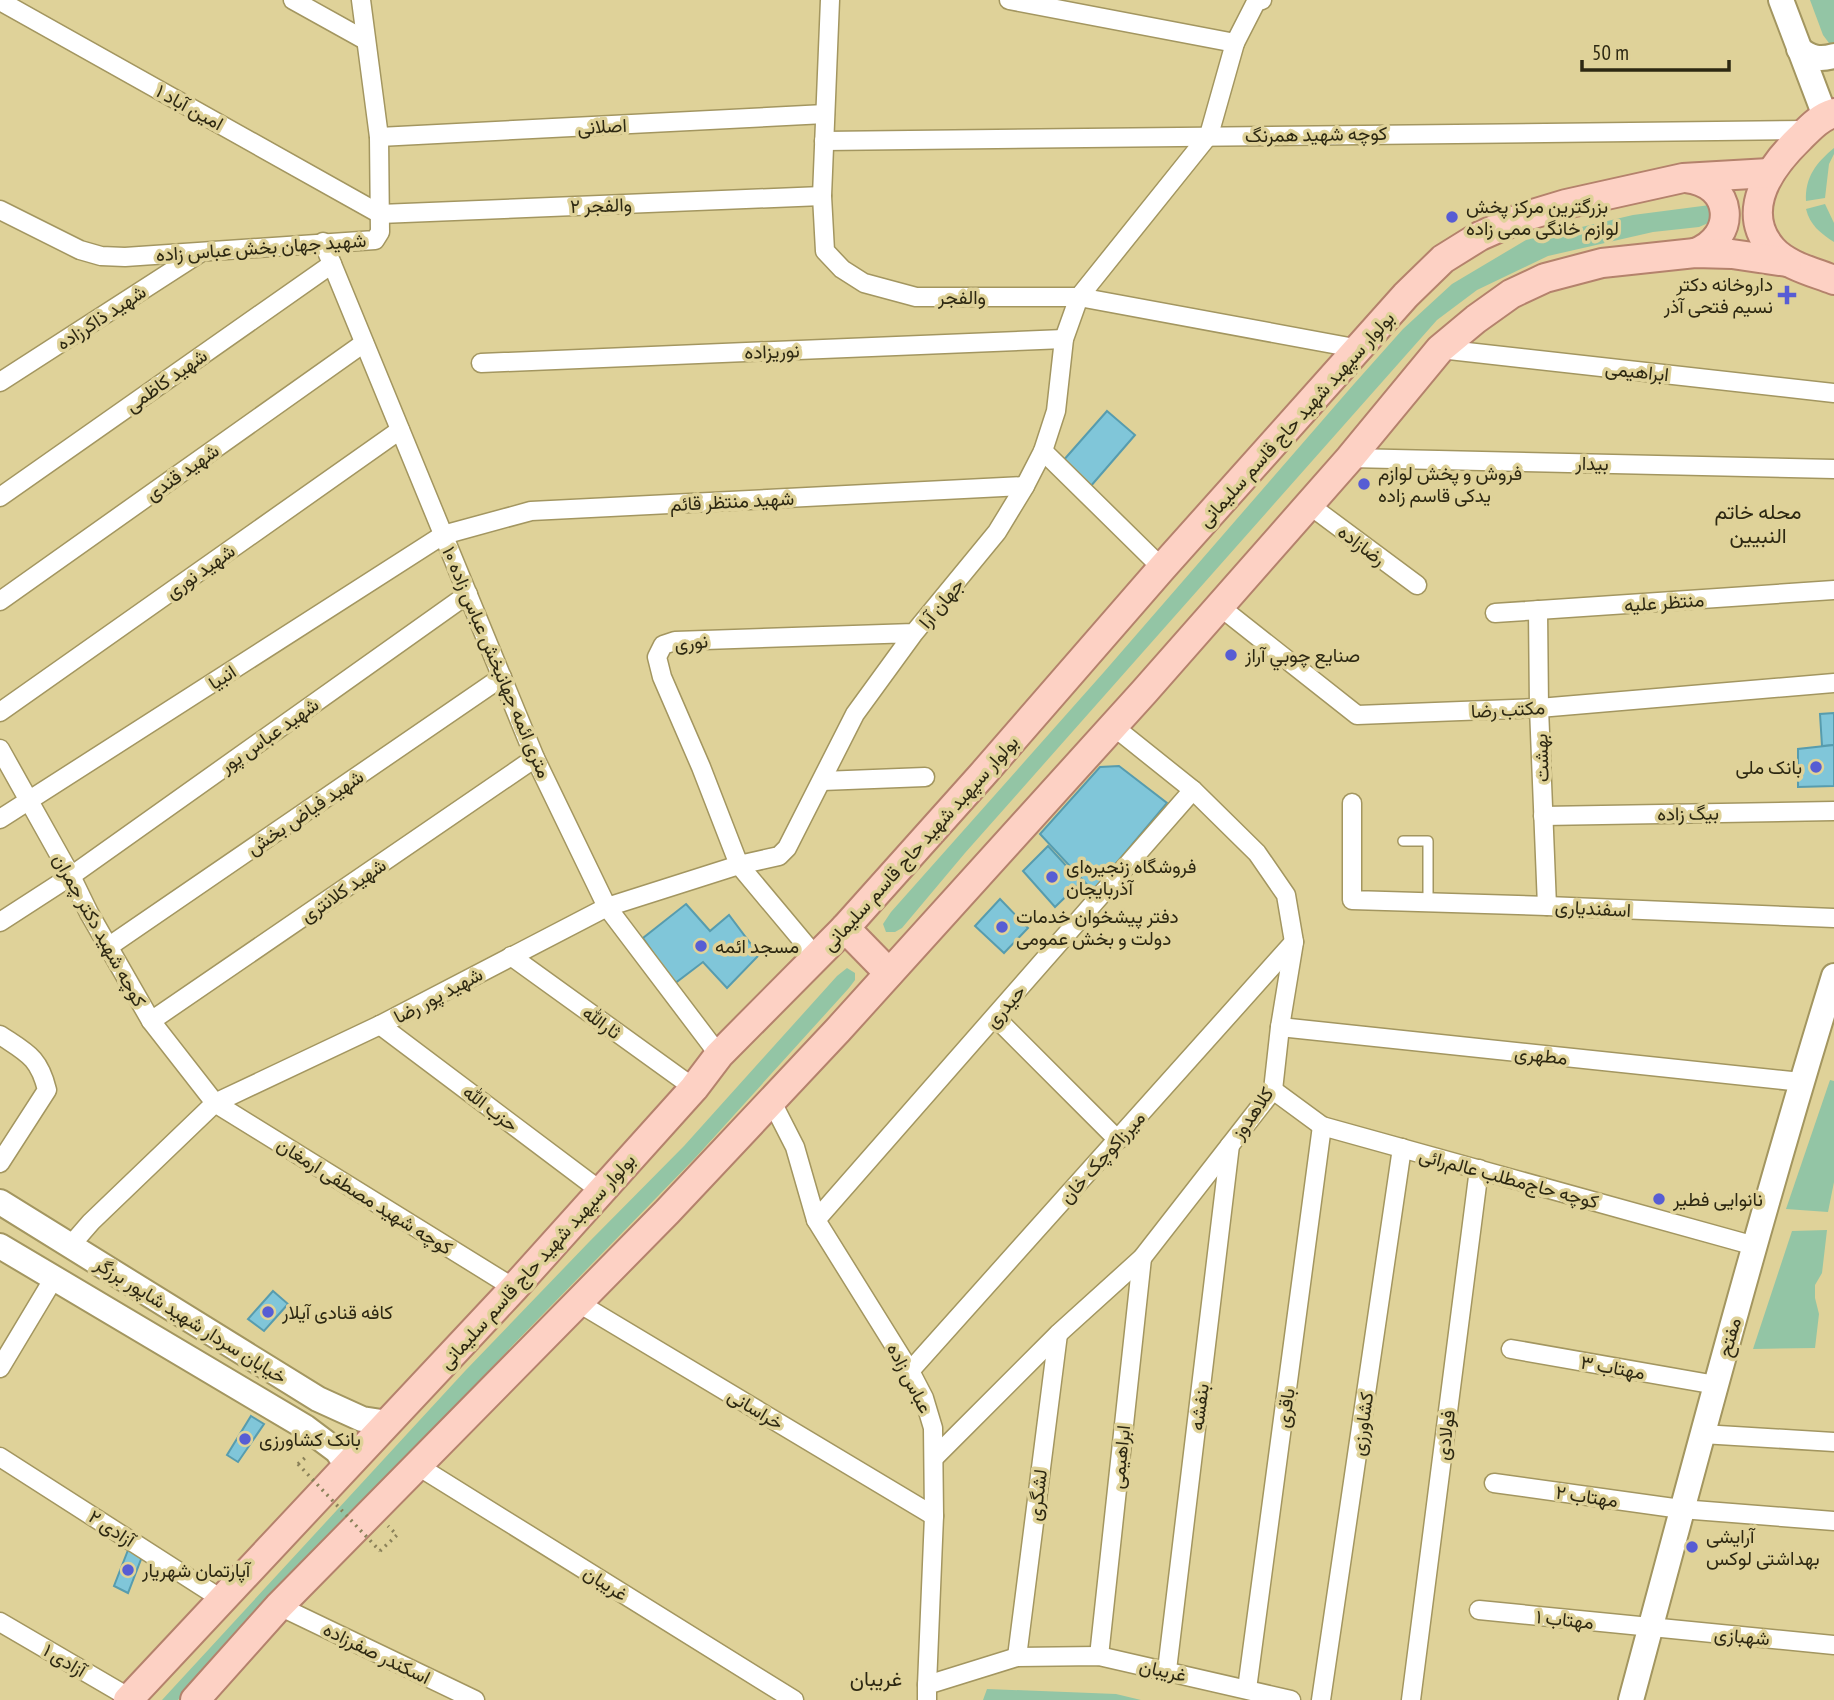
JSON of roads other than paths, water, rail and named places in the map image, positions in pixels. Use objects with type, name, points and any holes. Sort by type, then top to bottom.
[{"type":"main road","points":[[1781,0],[1822,119],[1785,152],[1769,173],[1758,205],[1758,222],[1763,238],[1774,252],[1787,262]]},
{"type":"main road","points":[[1799,49],[1810,57],[1822,59],[1834,56]]},
{"type":"main road","name":"بولوار سپهبد شهید حاج قاسم سلیمانی","points":[[129,1699],[602,1192],[719,1055],[845,928],[1406,295],[1443,259],[1480,236],[1523,217],[1566,204],[1683,178],[1769,173]]},
{"type":"main road","points":[[1683,178],[1698,179],[1711,186],[1720,197],[1725,211],[1724,225],[1718,238],[1708,248],[1695,253]]},
{"type":"main road","points":[[195,1700],[279,1606],[667,1212],[890,972],[1113,726],[1350,458],[1440,349],[1476,318],[1511,294],[1545,278],[1602,263],[1695,253],[1732,254],[1787,262],[1834,280]]},
{"type":"main road","points":[[845,928],[890,972]]},
{"type":"main road","name":"مفتح","points":[[1631,1700],[1702,1434],[1801,1082],[1834,976]]},
{"type":"main road","name":"خیابان سردار شهید شاپور برزگر","points":[[0,1202],[318,1399],[362,1419],[388,1423]]},
{"type":"main road","points":[[54,1278],[71,1245]]},
{"type":"main road","name":"خیابان سردار شهید شاپور برزگر","points":[[0,1246],[305,1427],[337,1451],[348,1467]]},
{"type":"main road","points":[[305,1427],[313,1427],[319,1423],[322,1416],[318,1399]]},
{"type":"street","points":[[293,0],[365,40]]},
{"type":"street","name":"شهید جهان بخش عباس زاده","points":[[0,210],[80,250],[101,256],[125,257],[375,240],[380,232],[379,137],[360,0]]},
{"type":"street","name":"والفجر","points":[[830,0],[822,196],[825,251],[842,269],[864,283],[916,297],[1079,297],[1360,349]]},
{"type":"street","points":[[1009,0],[1235,43]]},
{"type":"street","points":[[1209,135],[1235,43],[1256,2],[1262,0]]},
{"type":"street","name":"۱ امین آباد","points":[[0,1],[380,214]]},
{"type":"street","name":"اصلانی","points":[[379,137],[825,114]]},
{"type":"street","name":"کوچه شهید همرنگ","points":[[824,141],[1209,135],[1822,119]]},
{"type":"street","name":"جهان آرا","points":[[739,865],[779,856],[787,848],[855,715],[914,633],[998,532],[1043,451],[1056,411],[1064,339],[1079,297],[1209,135]]},
{"type":"street","name":"والفجر ۲","points":[[380,214],[822,196]]},
{"type":"street","name":"۱۰ متری ائمه جهانبخش عباس زاده","points":[[323,242],[535,758],[607,907],[719,1055]]},
{"type":"street","name":"شهید ذاکرزاده","points":[[0,382],[202,251]]},
{"type":"street","name":"شهید کاظمی","points":[[0,496],[332,264]]},
{"type":"street","name":"نوریزاده","points":[[481,363],[1064,339]]},
{"type":"street","name":"شهید قندی","points":[[0,601],[364,343]]},
{"type":"street","name":"ابراهیمی","points":[[1440,349],[1834,393]]},
{"type":"street","name":"شهید نوری","points":[[0,712],[400,430]]},
{"type":"street","points":[[1043,451],[1162,568]]},
{"type":"street","name":"بیدار","points":[[1350,458],[1834,469]]},
{"type":"street","name":"شهید منتظر قائم","points":[[443,535],[531,511],[1025,486]]},
{"type":"street","name":"رضازاده","points":[[1308,504],[1417,585]]},
{"type":"street","name":"انبیا","points":[[0,819],[443,535]]},
{"type":"street","name":"منتظر علیه","points":[[1495,613],[1834,590]]},
{"type":"street","name":"شهید عباس پور","points":[[0,922],[71,876],[468,594]]},
{"type":"street","name":"مکتب رضا","points":[[1219,606],[1357,715],[1539,708],[1834,683]]},
{"type":"street","name":"بهشت","points":[[1538,610],[1547,906]]},
{"type":"street","name":"نوری","points":[[739,865],[701,766],[662,677],[657,657],[663,645],[675,641],[914,633]]},
{"type":"street","name":"شهید فیاض بخش","points":[[108,947],[502,677]]},
{"type":"street","name":"کلاهدوز","points":[[934,1458],[1058,1334],[1142,1258],[1273,1090],[1294,942],[1286,895],[1257,853],[1193,790],[1113,726]]},
{"type":"street","name":"کوچه شهید دکتر چمران","points":[[0,749],[151,1021],[215,1103]]},
{"type":"street","name":"شهید کلانتری","points":[[151,1021],[535,758]]},
{"type":"street","points":[[822,781],[925,776]]},
{"type":"street","name":"حیدری","points":[[816,1220],[1193,790]]},
{"type":"street","name":"اسفندیاری","points":[[1352,803],[1352,900],[1834,918]]},
{"type":"street","name":"بیگ زاده","points":[[1543,816],[1834,811]]},
{"type":"street","points":[[739,865],[816,957]]},
{"type":"street","name":"شهید پور رضا","points":[[71,1245],[91,1222],[215,1103],[380,1025],[607,907],[739,865]]},
{"type":"street","name":"میرزاکوچک خان","points":[[910,1371],[1294,942]]},
{"type":"street","name":"ثارالله","points":[[511,956],[694,1087]]},
{"type":"street","points":[[996,1017],[1118,1140]]},
{"type":"street","name":"حزب الله","points":[[380,1025],[602,1192]]},
{"type":"street","name":"مطهری","points":[[1280,1027],[1801,1082]]},
{"type":"street","points":[[0,1035],[26,1052],[42,1069],[47,1090],[0,1163]]},
{"type":"street","name":"کوچه حاج‌مطلب عالم‌رائی","points":[[1273,1090],[1322,1126],[1755,1246]]},
{"type":"street","name":"عباس زاده","points":[[771,1100],[794,1147],[816,1220],[910,1371],[924,1398],[933,1428],[934,1516],[927,1692]]},
{"type":"street","name":"کوچه شهید مصطفی ارمغان","points":[[215,1103],[514,1288]]},
{"type":"street","name":"باقری","points":[[1248,1689],[1322,1126]]},
{"type":"street","name":"بنفشه","points":[[1167,1670],[1230,1145]]},
{"type":"street","name":"کشاورزی","points":[[1321,1700],[1402,1148]]},
{"type":"street","name":"فولادی","points":[[1411,1700],[1479,1169]]},
{"type":"street","name":"ابراهیمی","points":[[1099,1656],[1142,1258]]},
{"type":"street","points":[[0,1368],[54,1278]]},
{"type":"street","name":"خراسانی","points":[[577,1302],[934,1516]]},
{"type":"street","name":"لشگری","points":[[1017,1657],[1058,1334]]},
{"type":"street","name":"مهتاب ۳","points":[[1511,1349],[1716,1385]]},
{"type":"street","points":[[1702,1434],[1834,1442]]},
{"type":"street","name":"آزادی ۲","points":[[0,1457],[223,1600]]},
{"type":"street","name":"غریبان","points":[[418,1466],[794,1700]]},
{"type":"street","name":"مهتاب ۲","points":[[1494,1483],[1681,1509],[1834,1521]]},
{"type":"street","name":"اسکندر صفرزاده","points":[[279,1606],[475,1700]]},
{"type":"street","name":"مهتاب ۱","points":[[1479,1610],[1650,1628]]},
{"type":"street","name":"آزادی ۱","points":[[0,1622],[129,1699]]},
{"type":"street","name":"شهبازی","points":[[1650,1628],[1834,1645]]},
{"type":"street","name":"غریبان","points":[[927,1692],[1017,1657],[1099,1656],[1291,1700]]},
{"type":"lane","points":[[1403,841],[1428,841],[1428,901]]},
{"type":"place","name":"بزرگترین مرکز پخش لوازم خانگی ممی زاده","points":[[1452,217]]},
{"type":"place","name":"داروخانه دکتر نسیم فتحی آذر","points":[[1787,295]]},
{"type":"place","name":"فروش و پخش لوازم یدکی قاسم زاده","points":[[1364,484]]},
{"type":"place","name":"صنايع چوبي آراز","points":[[1231,655]]},
{"type":"place","name":"بانک ملی","points":[[1816,767]]},
{"type":"place","name":"فروشگاه زنجیره‌ای آذربایجان","points":[[1052,877]]},
{"type":"place","name":"دفتر پیشخوان خدمات دولت و بخش عمومی","points":[[1002,927]]},
{"type":"place","name":"مسجد ائمه","points":[[701,946]]},
{"type":"place","name":"نانوایی فطیر","points":[[1659,1199]]},
{"type":"place","name":"کافه قنادی آیلار","points":[[268,1312]]},
{"type":"place","name":"بانک کشاورزی","points":[[245,1439]]},
{"type":"place","name":"آرایشی بهداشتی لوکس","points":[[1692,1547]]},
{"type":"place","name":"آپارتمان شهریار","points":[[128,1570]]},
{"type":"district","name":"محله خاتم النبیین","points":[[1758,524]]},
{"type":"district","name":"غریبان","points":[[876,1679]]}]
